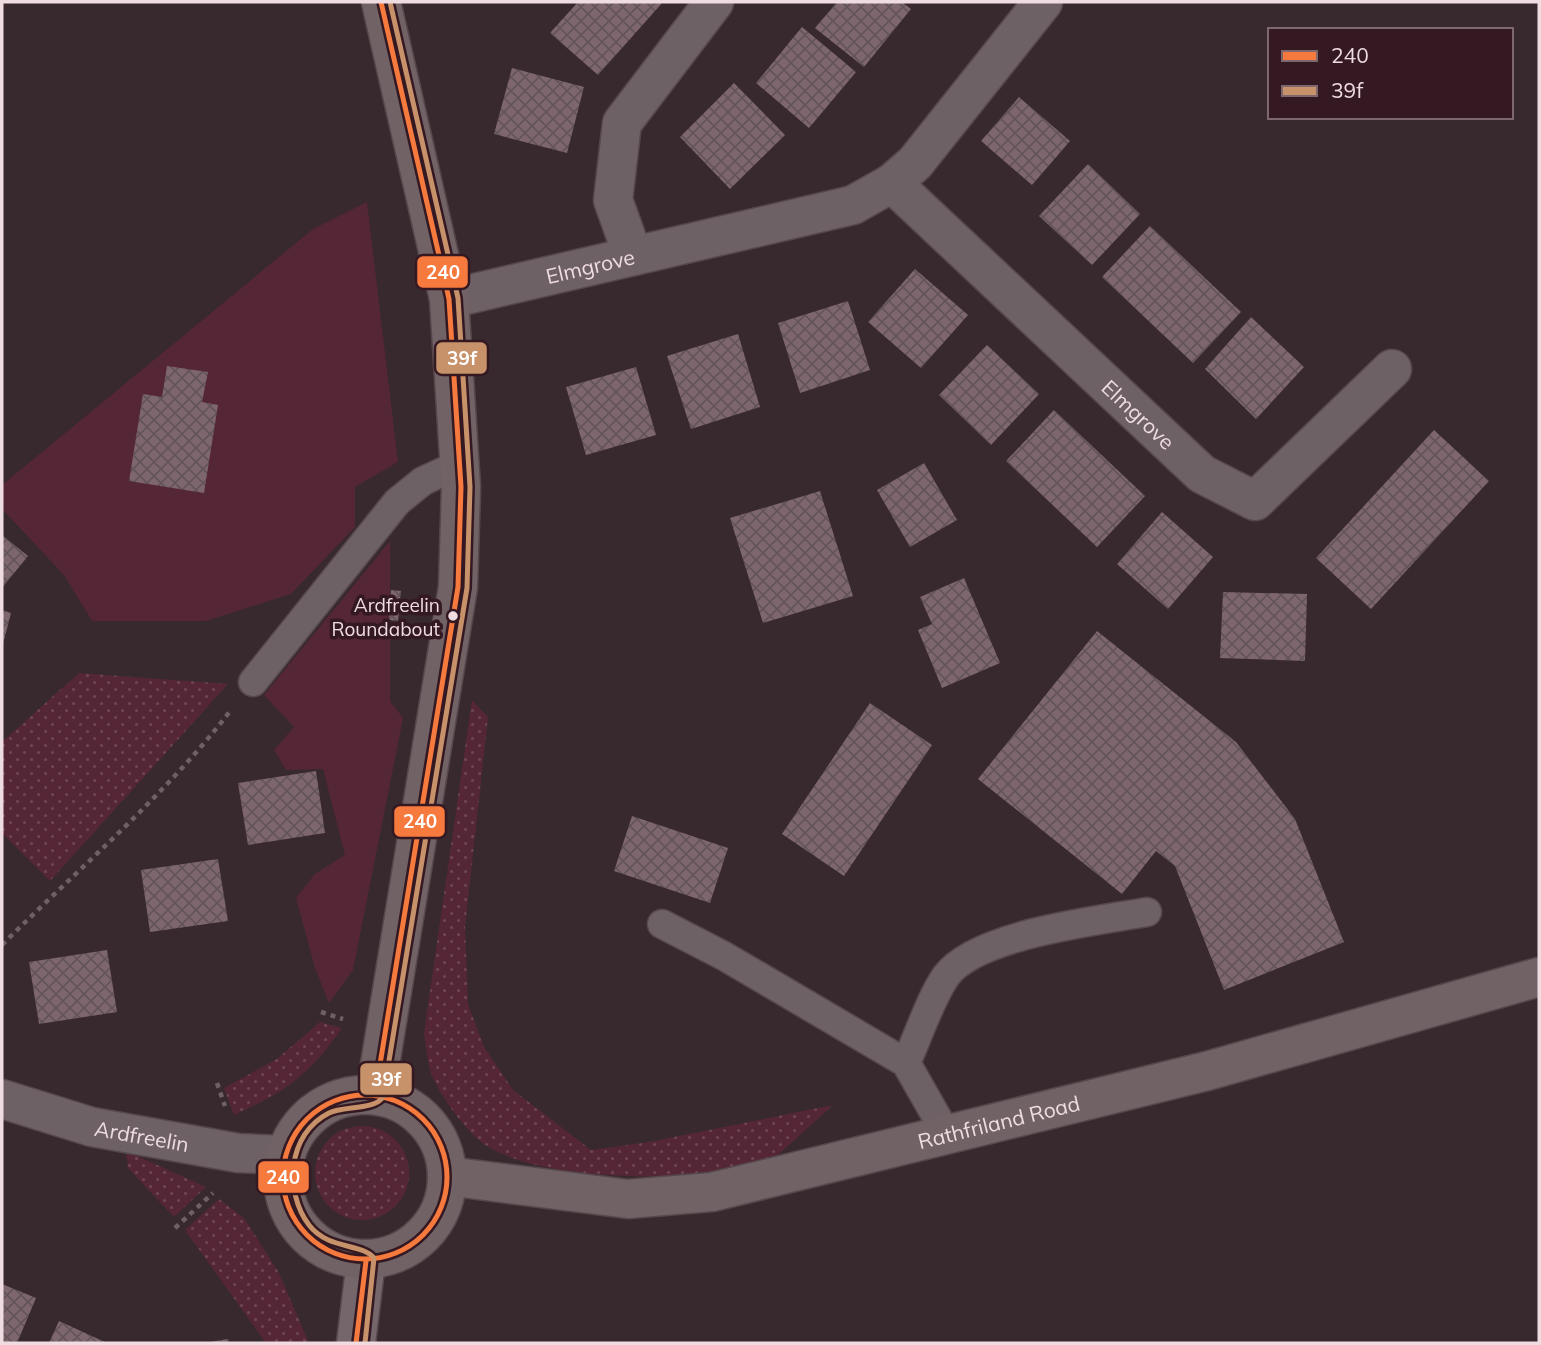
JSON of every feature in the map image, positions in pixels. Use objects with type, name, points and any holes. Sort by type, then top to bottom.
[{"type":"main road","points":[[375,1095],[458,587],[460,464],[449,299],[381,2]]},
{"type":"main road","name":"Rathfriland Road","points":[[447,1176],[628,1199],[712,1192],[1207,1070],[1539,976]]},
{"type":"main road","points":[[375,1095],[396,1101],[419,1115],[441,1146],[447,1176],[441,1208],[427,1231],[405,1250],[366,1261],[320,1247],[292,1216],[283,1189],[285,1154],[296,1131],[313,1113],[335,1100],[375,1095]]},
{"type":"main road","points":[[356,1343],[366,1261]]},
{"type":"street","points":[[633,256],[613,200],[622,123],[714,2]]},
{"type":"street","name":"Elmgrove","points":[[449,299],[853,205],[892,183],[915,163],[1043,2]]},
{"type":"street","name":"Elmgrove","points":[[892,183],[1202,474],[1255,500],[1392,369]]},
{"type":"street","name":"Ardfreelin","points":[[2,1099],[92,1127],[238,1153],[285,1154]]},
{"type":"lane","points":[[253,682],[397,502],[424,481],[460,464]]},
{"type":"lane","points":[[906,1063],[947,975],[987,946],[1070,926],[1147,912]]},
{"type":"lane","points":[[662,924],[724,956],[906,1063],[947,1135]]},
{"type":"path","points":[[2,944],[199,751],[253,682]]},
{"type":"shaded area","points":[[367,202],[398,462],[355,487],[355,527],[291,594],[206,621],[92,621],[64,575],[2,509],[2,485],[313,229]]},
{"type":"shaded area","points":[[390,541],[390,701],[403,718],[353,970],[329,1003],[315,968],[296,898],[315,874],[345,855],[323,769],[286,770],[274,750],[294,727],[264,695]]},
{"type":"shaded area","points":[[79,673],[228,684],[50,881],[2,833],[2,742]]},
{"type":"shaded area","points":[[472,700],[488,717],[465,927],[468,1004],[484,1047],[513,1090],[591,1150],[649,1142],[833,1105],[756,1175],[618,1176],[546,1167],[514,1158],[487,1146],[462,1122],[439,1089],[430,1070],[424,1033]]},
{"type":"shaded area","points":[[320,1022],[342,1028],[307,1070],[282,1090],[234,1115],[224,1088],[277,1059]]},
{"type":"shaded area","points":[[362,1126],[380,1130],[395,1140],[405,1155],[409,1173],[405,1191],[395,1206],[380,1216],[362,1220],[344,1216],[329,1206],[319,1191],[315,1173],[319,1155],[329,1140],[344,1130]]},
{"type":"shaded area","points":[[126,1151],[206,1187],[174,1217],[128,1168]]},
{"type":"shaded area","points":[[219,1199],[244,1218],[279,1273],[309,1343],[266,1343],[185,1230]]},
{"type":"building","points":[[578,2],[663,2],[598,75],[550,33]]},
{"type":"building","points":[[837,2],[902,2],[911,9],[864,67],[815,28]]},
{"type":"building","points":[[802,27],[856,72],[809,128],[756,83]]},
{"type":"building","points":[[512,68],[584,87],[567,153],[494,134]]},
{"type":"building","points":[[734,83],[785,135],[730,189],[680,137]]},
{"type":"building","points":[[1019,97],[1070,141],[1032,185],[981,141]]},
{"type":"building","points":[[1088,164],[1140,214],[1092,265],[1039,216]]},
{"type":"building","points":[[1150,226],[1241,312],[1193,363],[1102,277]]},
{"type":"building","points":[[915,269],[968,315],[921,368],[868,322]]},
{"type":"building","points":[[848,301],[870,370],[800,393],[778,323]]},
{"type":"building","points":[[1251,317],[1304,367],[1256,419],[1205,369]]},
{"type":"building","points":[[738,334],[760,407],[691,429],[667,356]]},
{"type":"building","points":[[987,345],[1039,394],[991,445],[939,395]]},
{"type":"building","points":[[167,366],[208,372],[202,402],[218,405],[204,493],[129,481],[143,394],[162,397]]},
{"type":"building","points":[[636,367],[656,435],[586,455],[566,387]]},
{"type":"building","points":[[1054,410],[1145,496],[1097,547],[1006,461]]},
{"type":"building","points":[[1434,430],[1489,481],[1371,609],[1316,558]]},
{"type":"building","points":[[924,463],[957,520],[910,547],[877,490]]},
{"type":"building","points":[[820,491],[853,596],[763,623],[730,518]]},
{"type":"building","points":[[1162,512],[1213,557],[1168,609],[1117,564]]},
{"type":"building","points":[[2,535],[28,556],[2,588]]},
{"type":"building","points":[[964,578],[1000,663],[942,688],[918,630],[932,624],[920,597]]},
{"type":"building","points":[[391,590],[401,591],[398,621],[389,620]]},
{"type":"building","points":[[1223,592],[1307,594],[1305,661],[1220,658]]},
{"type":"building","points":[[2,610],[11,613],[3,644],[2,644]]},
{"type":"building","points":[[1097,631],[1236,742],[1295,819],[1344,942],[1224,990],[1175,866],[1156,851],[1122,894],[978,779]]},
{"type":"building","points":[[870,703],[932,745],[844,876],[782,834]]},
{"type":"building","points":[[316,771],[325,833],[248,845],[238,783]]},
{"type":"building","points":[[632,816],[728,848],[710,903],[614,871]]},
{"type":"building","points":[[218,859],[228,921],[150,932],[141,870]]},
{"type":"building","points":[[107,950],[117,1012],[39,1024],[29,962]]},
{"type":"building","points":[[2,1284],[36,1298],[17,1343],[2,1343]]},
{"type":"building","points":[[59,1321],[107,1343],[49,1343]]},
{"type":"building","points":[[228,1339],[229,1343],[210,1343],[210,1342]]},
{"type":"transit line","name":"240","points":[[375,1095],[458,587],[461,487],[449,299],[381,2]]},
{"type":"transit line","name":"39f","points":[[365,1343],[374,1258],[369,1253],[325,1239],[309,1225],[296,1197],[294,1164],[298,1149],[315,1122],[329,1113],[373,1104],[383,1097],[467,588],[470,487],[458,298],[390,2]]},
{"type":"transit line","name":"240","points":[[365,1095],[396,1102],[423,1119],[440,1146],[447,1177],[440,1208],[423,1235],[396,1252],[365,1259],[334,1252],[307,1235],[290,1208],[283,1177],[290,1146],[307,1119],[334,1102],[365,1095]]},
{"type":"transit line","name":"240","points":[[356,1343],[366,1261]]},
{"type":"place","name":"Ardfreelin Roundabout","points":[[453,616]]}]
